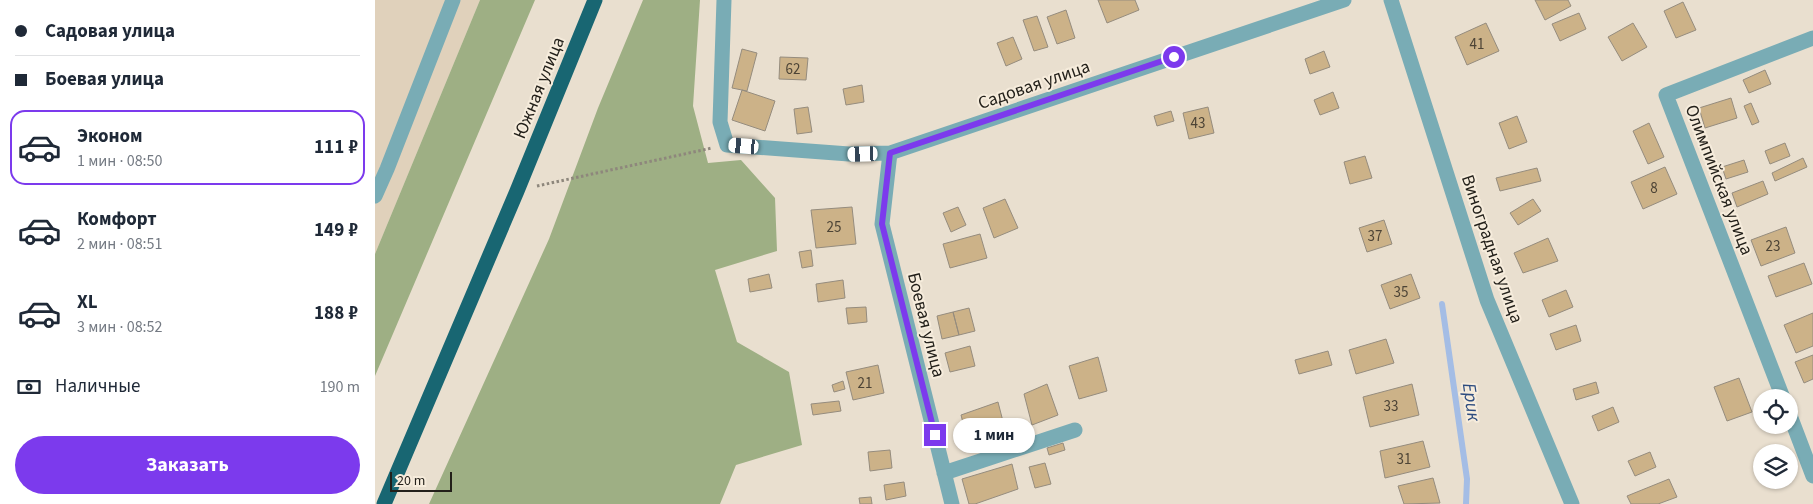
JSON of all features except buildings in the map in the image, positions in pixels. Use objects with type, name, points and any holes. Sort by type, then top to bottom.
[{"type":"highway","name":"Южная улица","points":[[384,504],[517,191],[595,0]]},
{"type":"street","points":[[375,196],[381,167],[453,0]]},
{"type":"street","points":[[724,0],[720,122],[727,145]]},
{"type":"street","name":"Садовая улица","points":[[727,145],[849,154],[890,153],[1344,0]]},
{"type":"street","name":"Виноградная улица","points":[[1391,0],[1487,300],[1572,504]]},
{"type":"street","name":"Олимпийская улица","points":[[1780,389],[1667,95],[1813,38]]},
{"type":"street","name":"Боевая улица","points":[[890,153],[882,224],[952,504]]},
{"type":"street","points":[[944,473],[1075,430]]},
{"type":"street","points":[[1797,434],[1813,476]]},
{"type":"path","points":[[517,191],[727,145]]},
{"type":"shaded area","points":[[375,0],[480,0],[375,254]]},
{"type":"green space","points":[[480,0],[535,0],[375,376],[375,254]]},
{"type":"green space","points":[[643,0],[700,0],[693,106],[708,163],[741,160],[775,198],[777,251],[715,270],[737,342],[789,372],[802,445],[736,465],[720,504],[429,504],[549,239],[598,108]]},
{"type":"waterway","name":"Ерик","points":[[1442,304],[1467,479],[1466,504]]},
{"type":"route","points":[[935,435],[882,224],[890,153],[1174,57]]}]
